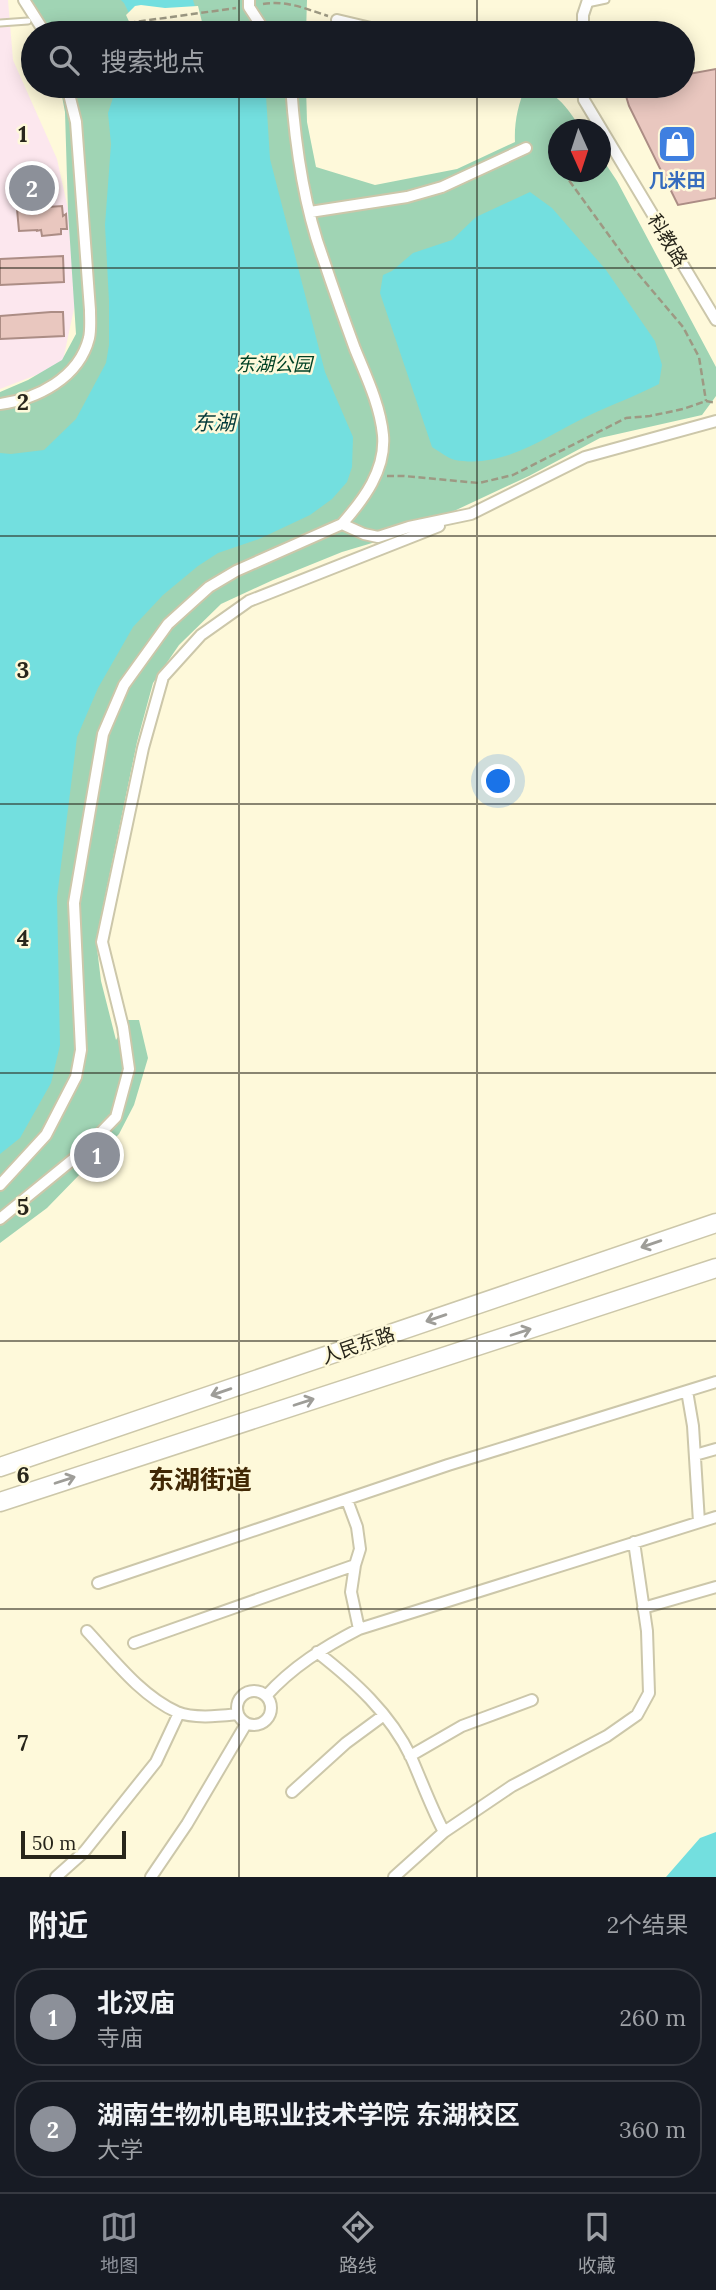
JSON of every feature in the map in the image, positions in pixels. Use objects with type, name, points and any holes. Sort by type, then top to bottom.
[{"type":"main road","name":"人民东路","points":[[0,1467],[716,1223]]},
{"type":"main road","name":"人民东路","points":[[1,1499],[716,1268]]},
{"type":"street","points":[[24,0],[38,21]]},
{"type":"street","points":[[583,21],[588,2]]},
{"type":"street","points":[[249,3],[259,21]]},
{"type":"street","points":[[337,20],[341,21]]},
{"type":"street","points":[[0,404],[52,388],[74,368],[89,338],[90,310],[76,122],[70,98]]},
{"type":"street","points":[[0,1185],[46,1135],[76,1077],[81,1050],[74,903],[103,734],[124,685],[167,624],[209,587],[236,571],[342,524],[361,503],[376,477],[382,456],[383,436],[376,402],[321,254],[310,212],[293,130],[292,98]]},
{"type":"street","name":"科教路","points":[[584,98],[716,320]]},
{"type":"street","points":[[310,212],[407,197],[442,187],[526,148]]},
{"type":"street","points":[[0,1219],[82,1152],[116,1117],[129,1069],[123,1027],[102,942],[143,748],[163,677],[201,635],[249,601],[471,514],[585,457],[716,421]]},
{"type":"street","points":[[342,524],[378,537],[409,527],[471,514]]},
{"type":"street","points":[[98,1583],[448,1465],[716,1382]]},
{"type":"street","points":[[687,1391],[693,1426],[699,1522]]},
{"type":"street","points":[[695,1455],[716,1449]]},
{"type":"street","points":[[347,1500],[357,1527],[360,1549],[351,1592],[359,1629]]},
{"type":"street","points":[[266,1696],[317,1652],[359,1629],[716,1517]]},
{"type":"street","points":[[394,1877],[444,1832],[512,1786],[607,1736],[637,1715],[649,1693],[643,1608],[634,1542]]},
{"type":"street","points":[[134,1643],[355,1564]]},
{"type":"street","points":[[643,1608],[716,1587]]},
{"type":"street","points":[[87,1631],[153,1697],[179,1713],[212,1716],[238,1714]]},
{"type":"street","points":[[317,1652],[369,1696],[384,1715],[410,1755],[426,1798],[444,1832]]},
{"type":"street","points":[[254,1690],[266,1696],[271,1708],[266,1720],[254,1725],[246,1724],[238,1714],[238,1701],[247,1692],[254,1690]]},
{"type":"street","points":[[410,1755],[463,1726],[532,1700]]},
{"type":"street","points":[[56,1877],[84,1852],[156,1762],[179,1713]]},
{"type":"street","points":[[292,1792],[346,1744],[384,1715]]},
{"type":"street","points":[[151,1877],[187,1824],[246,1724]]},
{"type":"lane","points":[[588,2],[606,0]]},
{"type":"lane","points":[[0,23],[21,22]]},
{"type":"path","points":[[140,21],[249,3],[275,2],[292,4],[337,20]]},
{"type":"path","points":[[570,182],[629,263],[683,327],[699,358],[706,401]]},
{"type":"path","points":[[376,477],[404,476],[479,483],[502,478],[626,418],[661,414],[706,401],[716,403]]},
{"type":"shaded area","points":[[0,0],[8,0],[13,60],[21,78],[21,98],[30,98],[57,159],[70,218],[78,290],[62,365],[0,389]]},
{"type":"green space","points":[[21,0],[307,0],[306,21],[32,21]]},
{"type":"green space","name":"东湖公园","points":[[62,98],[306,98],[307,122],[316,167],[375,185],[457,169],[515,142],[517,114],[522,98],[557,98],[574,119],[548,119],[548,182],[611,182],[611,172],[716,367],[716,396],[702,415],[600,438],[529,476],[409,532],[342,552],[221,604],[179,645],[153,683],[137,742],[96,940],[101,981],[116,1040],[128,1020],[139,1020],[148,1058],[134,1105],[119,1134],[47,1208],[0,1243],[0,392],[28,380],[62,360],[76,334]]},
{"type":"water","points":[[121,0],[193,0],[199,21],[133,21]]},
{"type":"water","name":"东湖","points":[[113,98],[266,98],[270,159],[325,372],[353,437],[352,467],[347,482],[332,499],[310,515],[259,539],[218,553],[163,595],[133,627],[98,688],[77,737],[57,897],[60,1045],[51,1083],[20,1138],[0,1154],[0,453],[44,450],[76,419],[106,363],[109,345],[109,301],[105,225],[111,144],[108,113]]},
{"type":"water","points":[[530,192],[552,208],[606,270],[655,341],[662,365],[659,384],[509,455],[492,460],[455,460],[432,447],[380,293],[383,275],[413,253],[452,240],[476,217]]},
{"type":"water","points":[[716,1832],[716,1877],[666,1877],[700,1838]]},
{"type":"pier","points":[[135,6],[198,6],[202,21],[129,21],[126,15]]},
{"type":"building","points":[[716,69],[716,198],[678,205],[627,98],[695,98],[695,73]]},
{"type":"building","points":[[62,206],[63,216],[66,214],[67,229],[61,229],[61,234],[42,236],[41,230],[19,231],[17,209]]},
{"type":"building","points":[[63,256],[64,282],[0,285],[0,259]]},
{"type":"building","points":[[63,312],[64,336],[0,339],[0,316]]},
{"type":"place","name":"几米田","points":[[677,144]]},
{"type":"place","name":"湖南生物机电职业技术学院 东湖校区","points":[[32,188]]},
{"type":"place","name":"北汊庙","points":[[97,1155]]},
{"type":"district","name":"东湖街道","points":[[200,1480]]}]
